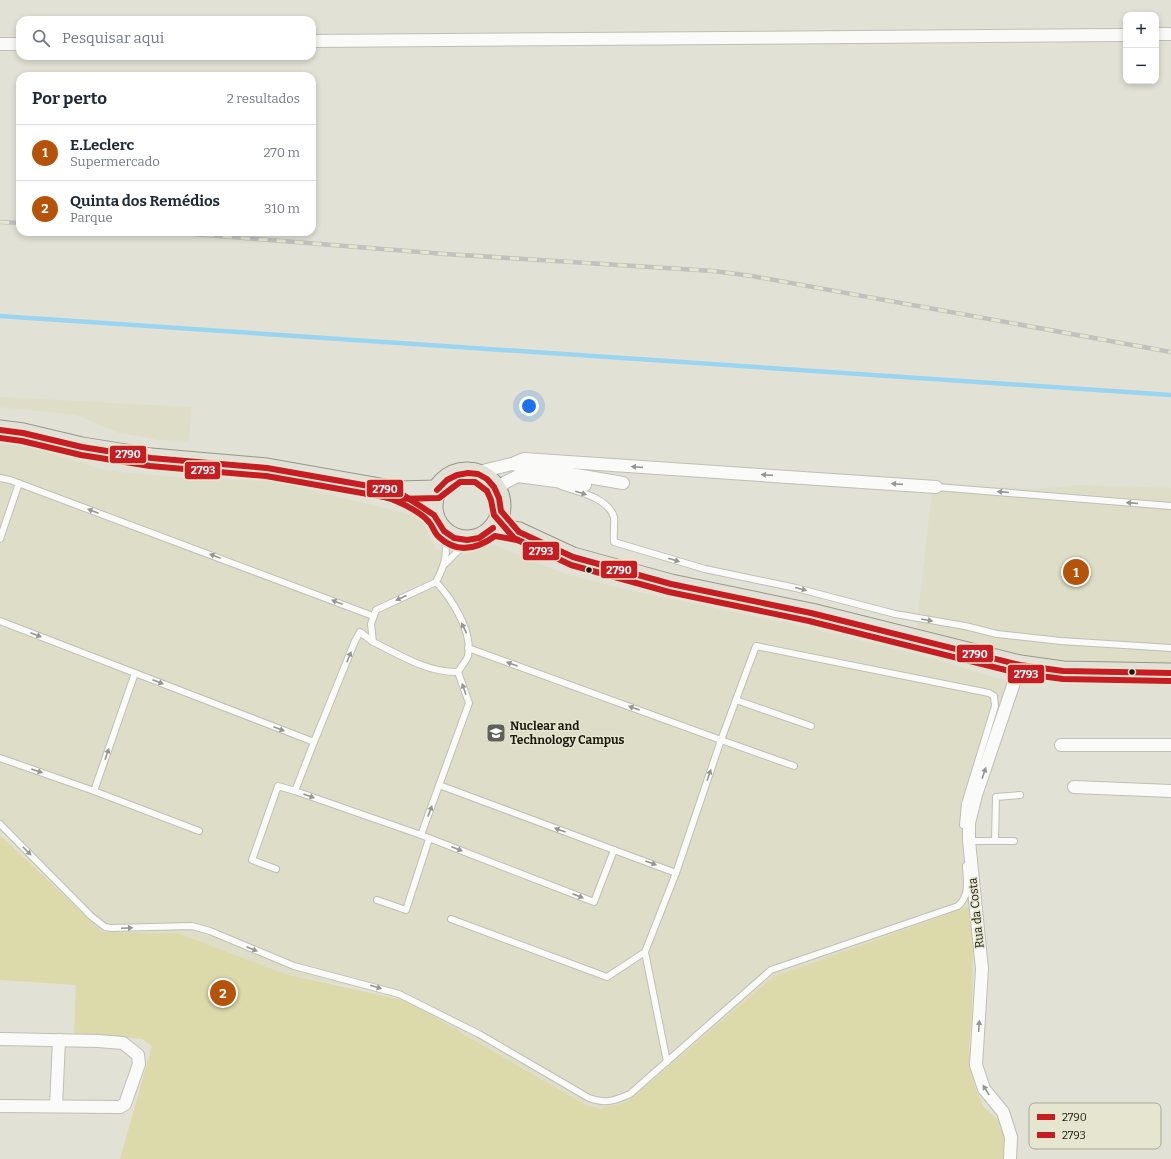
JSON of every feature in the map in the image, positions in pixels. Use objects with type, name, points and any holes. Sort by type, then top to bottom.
[{"type":"main road","points":[[0,430],[23,433],[82,447],[151,458],[267,468],[397,491],[437,490]]},
{"type":"main road","points":[[486,533],[498,520],[501,511],[501,500],[497,489],[491,482],[474,473],[463,472],[453,475],[444,481],[437,490],[433,502],[434,514],[444,531],[454,538],[467,540],[486,533],[519,532]]},
{"type":"main road","points":[[397,491],[434,514]]},
{"type":"main road","points":[[501,511],[519,532],[573,557],[671,584],[811,613],[1020,666],[1063,671],[1171,673]]},
{"type":"street","points":[[1159,34],[1171,34]]},
{"type":"street","points":[[316,41],[1123,35]]},
{"type":"street","points":[[0,44],[16,44]]},
{"type":"street","points":[[474,473],[512,464],[524,459],[936,487]]},
{"type":"street","points":[[497,489],[506,482],[518,476],[624,487],[512,464]]},
{"type":"street","name":"Rua da Costa","points":[[1010,1159],[1011,1137],[1003,1112],[984,1089],[976,1065],[982,969],[969,840],[969,823],[976,795],[1020,666]]},
{"type":"street","points":[[1061,745],[1171,745]]},
{"type":"street","points":[[1074,786],[1171,791]]},
{"type":"street","points":[[0,1039],[98,1040],[123,1043],[138,1055],[139,1064],[125,1104],[120,1107],[0,1106]]},
{"type":"street","points":[[56,1106],[59,1040]]},
{"type":"lane","points":[[531,477],[589,495],[606,505],[614,518],[612,532],[614,542],[705,569],[796,588],[896,614],[965,626],[996,634],[1061,641],[1171,648]]},
{"type":"lane","points":[[0,478],[19,483],[373,616]]},
{"type":"lane","points":[[0,539],[19,483]]},
{"type":"lane","points":[[936,487],[1171,506]]},
{"type":"lane","points":[[444,531],[447,545],[445,564]]},
{"type":"lane","points":[[373,642],[371,624],[376,610],[436,582],[445,564],[464,545],[486,533]]},
{"type":"lane","points":[[436,582],[448,595],[468,636],[468,657],[458,672]]},
{"type":"lane","points":[[0,621],[314,742]]},
{"type":"lane","points":[[295,790],[360,632],[373,642],[420,665],[444,672],[458,672]]},
{"type":"lane","points":[[0,824],[91,916],[105,927],[192,926],[210,931],[294,966],[399,994],[479,1034],[589,1098],[602,1103],[617,1100],[630,1094],[667,1062],[771,970],[958,906],[964,901],[967,891],[964,825],[965,804],[995,706],[994,696],[989,693],[756,646],[676,873],[645,952],[667,1062]]},
{"type":"lane","points":[[468,648],[794,766]]},
{"type":"lane","points":[[421,835],[469,703],[458,672]]},
{"type":"lane","points":[[94,791],[135,673]]},
{"type":"lane","points":[[736,700],[811,726]]},
{"type":"lane","points":[[0,758],[94,791],[199,831]]},
{"type":"lane","points":[[439,785],[676,873]]},
{"type":"lane","points":[[276,869],[252,860],[278,786],[295,790],[421,835],[594,902],[614,850]]},
{"type":"lane","points":[[995,841],[996,797],[1020,795]]},
{"type":"lane","points":[[377,900],[406,910],[429,839]]},
{"type":"lane","points":[[969,840],[1014,841]]},
{"type":"lane","points":[[451,919],[607,977],[645,952]]},
{"type":"shaded area","points":[[0,397],[192,407],[189,441],[159,440],[119,433],[76,415],[0,407]]},
{"type":"shaded area","name":"Nuclear and Technology Campus","points":[[0,444],[31,447],[101,469],[128,473],[203,479],[272,481],[410,514],[423,523],[435,548],[457,560],[471,550],[489,546],[497,546],[566,574],[616,587],[823,631],[938,660],[1010,682],[975,784],[970,906],[773,977],[627,1102],[600,1109],[584,1104],[407,1001],[371,990],[285,974],[178,933],[100,929],[90,923],[0,831]]},
{"type":"shaded area","points":[[933,483],[1034,489],[1079,485],[1171,488],[1171,667],[1046,663],[916,633]]},
{"type":"shaded area","points":[[0,835],[102,932],[178,933],[285,974],[407,1001],[584,1104],[600,1109],[627,1102],[773,977],[970,906],[973,951],[972,1009],[969,1052],[975,1087],[984,1107],[1001,1123],[1006,1139],[1004,1159],[120,1159],[152,1046],[142,1039],[74,1033],[76,985],[0,980]]},
{"type":"waterway","points":[[0,316],[1171,395]]},
{"type":"railway","points":[[0,222],[16,223]]},
{"type":"railway","points":[[219,236],[445,254],[713,271],[752,276],[1171,352]]},
{"type":"transit line","name":"2790","points":[[0,430],[23,433],[82,447],[151,458],[267,468],[397,491],[434,515],[444,531],[454,538],[467,540],[479,538],[493,528]]},
{"type":"transit line","name":"2793","points":[[0,438],[22,441],[81,455],[150,466],[266,476],[396,499],[439,498],[460,482],[475,482],[487,491],[491,500],[494,515],[514,538],[571,565],[669,592],[809,621],[1018,673],[1063,679],[1171,681]]},
{"type":"transit line","name":"2790","points":[[437,490],[447,480],[457,475],[468,473],[478,474],[487,479],[494,487],[499,498],[501,511],[519,532],[573,557],[671,584],[811,613],[1020,665],[1063,671],[1171,673]]},
{"type":"transit line","name":"2793","points":[[380,496],[399,502],[413,509],[425,518],[437,535],[453,546],[460,548],[474,547],[495,536],[517,540],[539,549]]},
{"type":"place","name":"E.Leclerc","points":[[1076,572]]},
{"type":"place","name":"Nuclear and Technology Campus","points":[[496,733]]},
{"type":"place","name":"Quinta dos Remédios","points":[[223,993]]}]
